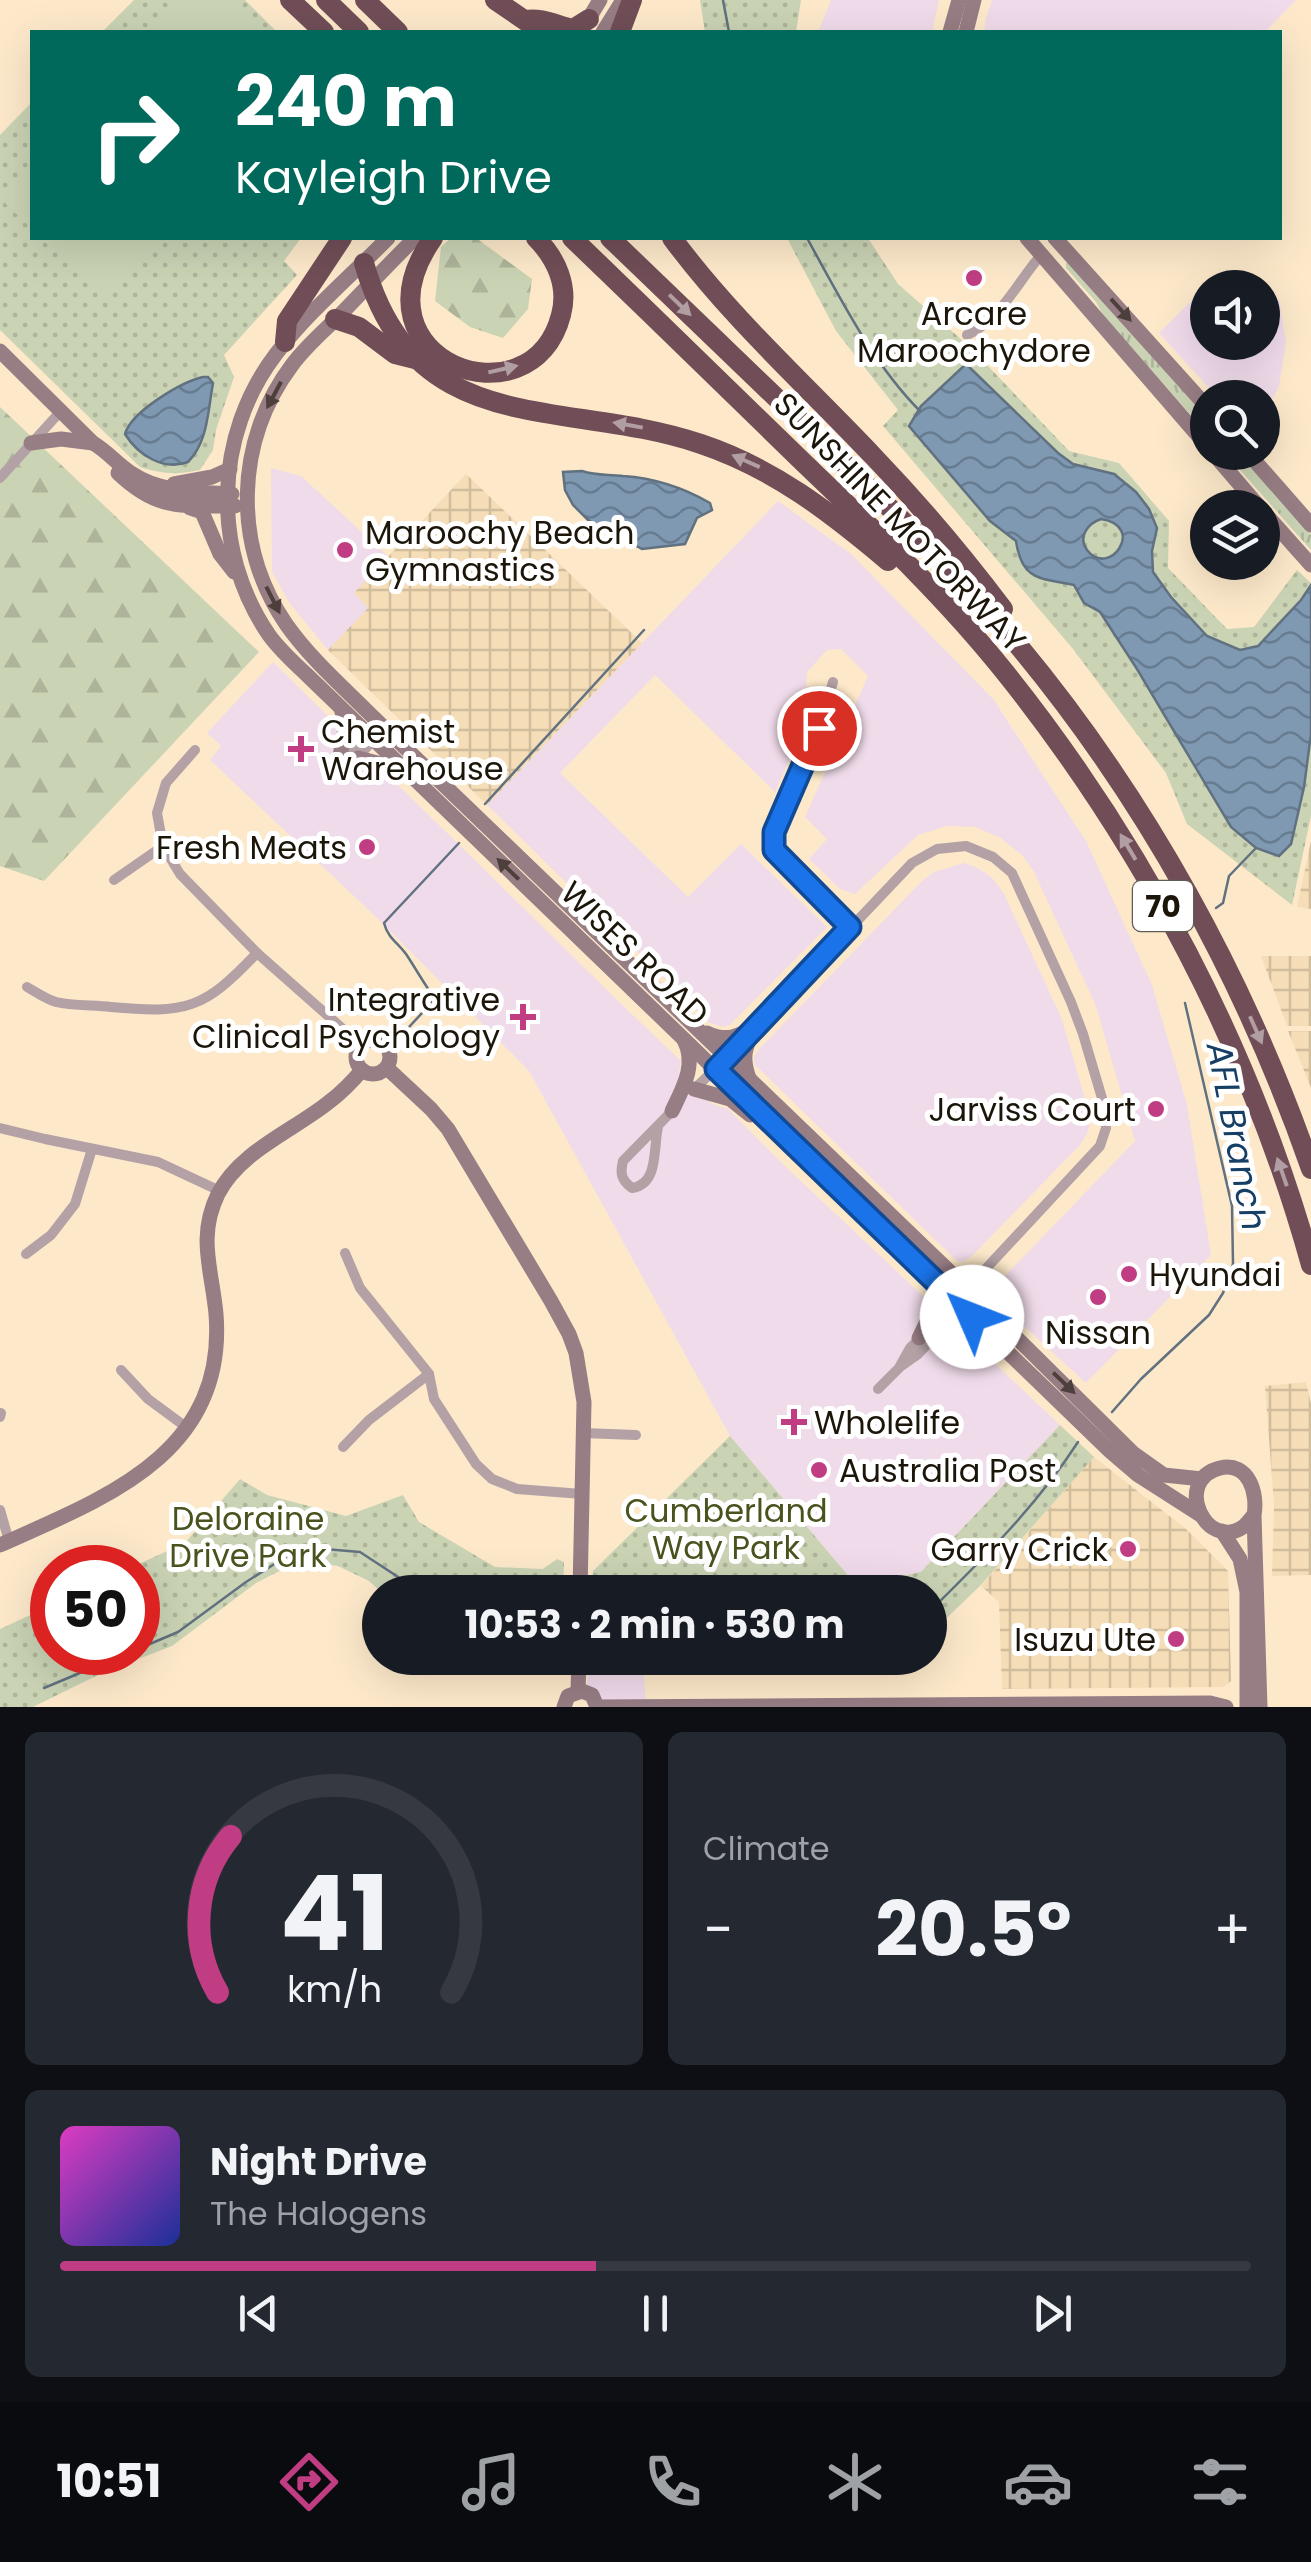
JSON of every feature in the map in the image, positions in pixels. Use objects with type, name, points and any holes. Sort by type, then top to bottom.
[{"type":"highway","points":[[290,0],[322,30]]},
{"type":"highway","points":[[326,0],[357,30]]},
{"type":"highway","points":[[364,0],[396,30]]},
{"type":"highway","points":[[495,0],[534,26],[536,18],[573,30],[591,28]]},
{"type":"highway","points":[[621,30],[632,0]]},
{"type":"highway","points":[[286,342],[287,320],[341,240]]},
{"type":"highway","points":[[432,240],[411,280],[414,322],[423,340],[438,356],[466,371],[486,373],[524,364],[548,343],[558,326],[563,308],[561,278],[554,259],[538,240]]},
{"type":"highway","name":"SUNSHINE MOTORWAY","points":[[574,240],[935,592],[1038,714],[1100,802],[1212,999],[1277,1158],[1311,1265]]},
{"type":"highway","name":"SUNSHINE MOTORWAY","points":[[612,240],[921,537],[1054,690],[1124,790],[1206,927],[1273,1070],[1311,1169]]},
{"type":"highway","points":[[674,240],[721,298],[872,454],[952,544],[1046,666],[1054,690]]},
{"type":"highway","points":[[364,263],[374,298],[391,329],[418,360],[459,390],[495,404],[668,433],[740,458],[801,492],[910,580],[935,592]]},
{"type":"highway","points":[[335,320],[359,326],[394,354],[418,360]]},
{"type":"main road","points":[[591,28],[600,0]]},
{"type":"main road","points":[[591,28],[623,0]]},
{"type":"main road","points":[[951,30],[959,0]]},
{"type":"main road","points":[[966,30],[974,0]]},
{"type":"main road","name":"WISES ROAD","points":[[386,240],[286,342],[252,394],[236,435],[227,500],[230,539],[243,584],[271,637],[338,706],[375,734],[688,1032]]},
{"type":"main road","points":[[31,443],[60,438],[92,443],[131,473],[160,486],[246,501],[258,432],[273,396],[302,354],[413,240]]},
{"type":"main road","points":[[1029,240],[1190,427]]},
{"type":"main road","points":[[1057,240],[1190,388]]},
{"type":"main road","points":[[1076,260],[1068,256],[1060,268],[1090,302],[1098,322]]},
{"type":"main road","points":[[0,351],[134,488],[166,504],[202,512],[220,554],[243,584]]},
{"type":"main road","points":[[160,486],[193,482],[230,469]]},
{"type":"main road","points":[[1228,470],[1245,490]]},
{"type":"main road","points":[[1262,470],[1311,525]]},
{"type":"main road","points":[[190,507],[227,500]]},
{"type":"main road","name":"WISES ROAD","points":[[246,501],[254,553],[276,608],[375,734],[450,814],[722,1063],[794,1145],[1123,1463],[1202,1516]]},
{"type":"main road","points":[[1280,530],[1311,565]]},
{"type":"main road","points":[[338,706],[346,724],[338,766]]},
{"type":"main road","points":[[358,758],[393,770],[450,814]]},
{"type":"main road","points":[[672,1111],[687,1077],[688,1032],[725,1039],[756,1026]]},
{"type":"main road","points":[[750,1079],[743,1063],[744,1050],[756,1026]]},
{"type":"main road","points":[[371,1040],[382,1043],[390,1052],[387,1068],[378,1074],[362,1070],[356,1055],[361,1045],[371,1040]]},
{"type":"main road","name":"WISES ROAD","points":[[722,1063],[750,1079],[1144,1463],[1164,1475],[1202,1478]]},
{"type":"main road","points":[[387,1068],[448,1129],[572,1344],[583,1385],[580,1575]]},
{"type":"main road","points":[[5,1543],[131,1481],[168,1451],[186,1428],[200,1404],[215,1357],[217,1330],[206,1259],[206,1232],[220,1191],[245,1161],[329,1102],[362,1070]]},
{"type":"main road","points":[[694,1089],[730,1098],[760,1126],[794,1145]]},
{"type":"main road","points":[[919,1338],[937,1301],[931,1278]]},
{"type":"main road","points":[[959,1305],[969,1290]]},
{"type":"main road","points":[[1247,1707],[1244,1574],[1233,1546],[1202,1516],[1196,1499],[1202,1478],[1217,1468],[1238,1469],[1255,1493],[1260,1707]]},
{"type":"main road","points":[[1222,1532],[1243,1527],[1254,1515]]},
{"type":"main road","points":[[578,1675],[578,1690]]},
{"type":"main road","points":[[578,1690],[592,1695],[597,1707],[1218,1705],[1246,1677]]},
{"type":"main road","points":[[564,1707],[568,1696],[578,1690]]},
{"type":"street","points":[[967,335],[976,332],[1012,295],[1041,255]]},
{"type":"street","points":[[0,478],[60,412]]},
{"type":"street","points":[[832,682],[819,728],[774,832],[774,850],[850,927]]},
{"type":"street","points":[[375,734],[358,758],[335,776],[338,766],[375,734]]},
{"type":"street","points":[[195,750],[166,783],[157,813],[162,846],[180,874],[257,953],[361,1045]]},
{"type":"street","points":[[114,880],[162,846]]},
{"type":"street","points":[[658,1127],[651,1174],[646,1183],[632,1188],[624,1183],[620,1171],[628,1153],[722,1063],[912,863],[937,849],[966,846],[993,857],[1012,873],[1071,1002],[1104,1106],[1106,1128],[1100,1146],[969,1290]]},
{"type":"street","points":[[27,988],[55,1002],[163,1011],[205,998],[226,985],[257,953]]},
{"type":"street","points":[[0,1128],[158,1162],[220,1191]]},
{"type":"street","points":[[26,1254],[52,1235],[75,1204],[92,1149]]},
{"type":"street","points":[[345,1253],[360,1288],[429,1374],[434,1399],[468,1456],[492,1479],[516,1488],[582,1494]]},
{"type":"street","points":[[900,1366],[919,1338],[959,1305]]},
{"type":"street","points":[[878,1389],[917,1355],[959,1305]]},
{"type":"street","points":[[121,1370],[148,1399],[186,1428]]},
{"type":"street","points":[[343,1448],[368,1420],[429,1374]]},
{"type":"street","points":[[583,1433],[636,1435]]},
{"type":"street","points":[[0,1510],[5,1543]]},
{"type":"shaded area","points":[[831,0],[939,0],[932,30],[819,30]]},
{"type":"shaded area","points":[[992,0],[1296,0],[1267,30],[984,30]]},
{"type":"shaded area","points":[[1190,302],[1190,360],[1280,360],[1280,305],[1286,341],[1280,380],[1202,380],[1159,333]]},
{"type":"shaded area","points":[[271,468],[301,476],[389,557],[354,593],[369,608],[328,650],[288,601],[272,571]]},
{"type":"shaded area","points":[[466,474],[642,643],[487,805],[328,650],[368,608],[354,593]]},
{"type":"shaded area","points":[[778,501],[851,554],[993,699],[1086,841],[1152,985],[1187,1105],[1211,1255],[1086,1383],[996,1300],[994,1293],[1000,1281],[1135,1141],[1096,1006],[1034,872],[1022,855],[999,837],[975,827],[947,826],[918,835],[855,894],[840,889],[809,859],[827,839],[805,817],[868,676],[841,649],[827,650],[807,672],[803,728],[775,792],[655,675],[560,773],[688,897],[741,844],[827,927],[730,1025],[710,1023],[487,805]]},
{"type":"shaded area","points":[[273,662],[681,1061],[679,1072],[712,1104],[728,1109],[1060,1425],[921,1572],[848,1575],[730,1436],[529,1071],[376,917],[210,760],[221,746],[207,733]]},
{"type":"shaded area","points":[[1311,841],[1311,909],[1297,907]]},
{"type":"shaded area","points":[[964,863],[992,878],[1003,892],[1061,1017],[1090,1123],[1080,1145],[971,1257],[961,1262],[754,1064],[754,1057],[922,881],[934,872]]},
{"type":"shaded area","points":[[1261,956],[1311,956],[1311,1026],[1287,1026]]},
{"type":"shaded area","points":[[1288,1031],[1311,1031],[1311,1088]]},
{"type":"shaded area","points":[[1306,1382],[1311,1404],[1311,1575],[1272,1576],[1274,1505],[1265,1386]]},
{"type":"shaded area","points":[[1094,1457],[1186,1529],[1228,1571],[1231,1681],[1224,1687],[1002,1689],[999,1602],[981,1586]]},
{"type":"shaded area","points":[[588,1675],[644,1675],[646,1702],[599,1700],[587,1688]]},
{"type":"green space","points":[[134,0],[245,0],[275,30],[104,30]]},
{"type":"green space","points":[[181,0],[228,0],[259,30],[151,30]]},
{"type":"green space","points":[[700,0],[801,0],[796,30],[705,30]]},
{"type":"green space","points":[[30,104],[30,240],[300,240],[284,261],[297,275],[224,355],[234,377],[213,450],[200,470],[170,473],[140,467],[0,330],[0,135]]},
{"type":"green space","points":[[30,170],[30,227],[2,200]]},
{"type":"green space","points":[[43,240],[164,240],[106,300]]},
{"type":"green space","points":[[449,240],[479,240],[532,279],[528,309],[503,338],[470,327],[435,301],[441,247]]},
{"type":"green space","points":[[788,240],[869,240],[898,284],[970,347],[1069,451],[1119,463],[1169,521],[1168,568],[1227,629],[1254,627],[1297,570],[1311,583],[1311,816],[1292,905],[1187,824],[1166,773],[1073,649],[883,426],[898,410],[836,331]]},
{"type":"green space","points":[[1066,263],[1073,263],[1190,397],[1190,414],[1105,318]]},
{"type":"green space","points":[[0,407],[259,652],[44,881],[0,866]]},
{"type":"green space","points":[[1240,470],[1255,470],[1272,490],[1258,490]]},
{"type":"green space","points":[[1280,499],[1311,534],[1311,550],[1280,515]]},
{"type":"green space","name":"Cumberland Way Park","points":[[1060,1425],[1094,1457],[981,1585],[947,1618],[947,1575],[907,1575],[921,1572]]},
{"type":"green space","name":"Cumberland Way Park","points":[[730,1436],[848,1575],[593,1575],[593,1571]]},
{"type":"green space","name":"Deloraine Drive Park","points":[[240,1479],[267,1495],[346,1516],[403,1495],[419,1522],[495,1567],[543,1569],[557,1559],[564,1562],[564,1575],[362,1578],[338,1566],[299,1561],[256,1583],[172,1646],[160,1651],[160,1554],[185,1543]]},
{"type":"green space","name":"Deloraine Drive Park","points":[[30,1615],[30,1675],[98,1675],[33,1707],[0,1707],[0,1629]]},
{"type":"water","points":[[966,364],[1058,453],[1073,464],[1114,474],[1136,492],[1157,528],[1153,572],[1207,636],[1240,650],[1258,646],[1311,585],[1311,734],[1291,844],[1279,856],[1256,848],[1231,827],[1100,612],[1084,603],[1074,585],[1042,579],[1028,571],[1016,541],[990,521],[909,426],[921,406]],"holes":[[[1101,519],[1115,524],[1123,540],[1113,555],[1096,557],[1087,550],[1083,540],[1092,524]]]},
{"type":"water","points":[[203,377],[213,383],[208,415],[200,445],[188,462],[161,463],[137,448],[125,434],[129,425],[170,391]]},
{"type":"water","points":[[582,471],[668,485],[710,503],[712,510],[697,518],[685,544],[642,549],[588,520],[573,505],[565,490],[563,472]]},
{"type":"waterway","points":[[723,0],[729,30]]},
{"type":"waterway","points":[[808,240],[872,351],[920,411]]},
{"type":"waterway","points":[[485,804],[644,630]]},
{"type":"waterway","points":[[397,1040],[435,999],[384,923],[459,843]]},
{"type":"waterway","name":"AFL Branch","points":[[1216,908],[1223,903],[1229,876],[1256,848]]},
{"type":"waterway","name":"AFL Branch","points":[[1112,1412],[1209,1315],[1223,1293],[1233,1264],[1232,1206],[1185,1003]]},
{"type":"waterway","name":"AFL Branch","points":[[947,1594],[1028,1509],[1078,1442]]},
{"type":"waterway","name":"AFL Branch","points":[[160,1640],[178,1632],[301,1547],[360,1552],[395,1575]]},
{"type":"waterway","name":"AFL Branch","points":[[44,1688],[75,1675]]},
{"type":"place","name":"Arcare Maroochydore","points":[[974,278]]},
{"type":"place","name":"Maroochy Beach Gymnastics","points":[[345,550]]},
{"type":"place","name":"Chemist Warehouse","points":[[301,749]]},
{"type":"place","name":"Fresh Meats","points":[[367,847]]},
{"type":"place","name":"Integrative Clinical Psychology","points":[[523,1017]]},
{"type":"place","name":"Jarviss Court","points":[[1156,1109]]},
{"type":"place","name":"Hyundai","points":[[1129,1274]]},
{"type":"place","name":"Nissan","points":[[1098,1297]]},
{"type":"place","name":"Wholelife","points":[[794,1422]]},
{"type":"place","name":"Australia Post","points":[[819,1470]]},
{"type":"place","name":"Garry Crick","points":[[1128,1549]]},
{"type":"place","name":"Isuzu Ute","points":[[1176,1639]]},
{"type":"route","points":[[819,728],[774,832],[774,850],[850,927],[716,1069],[972,1317]]}]
